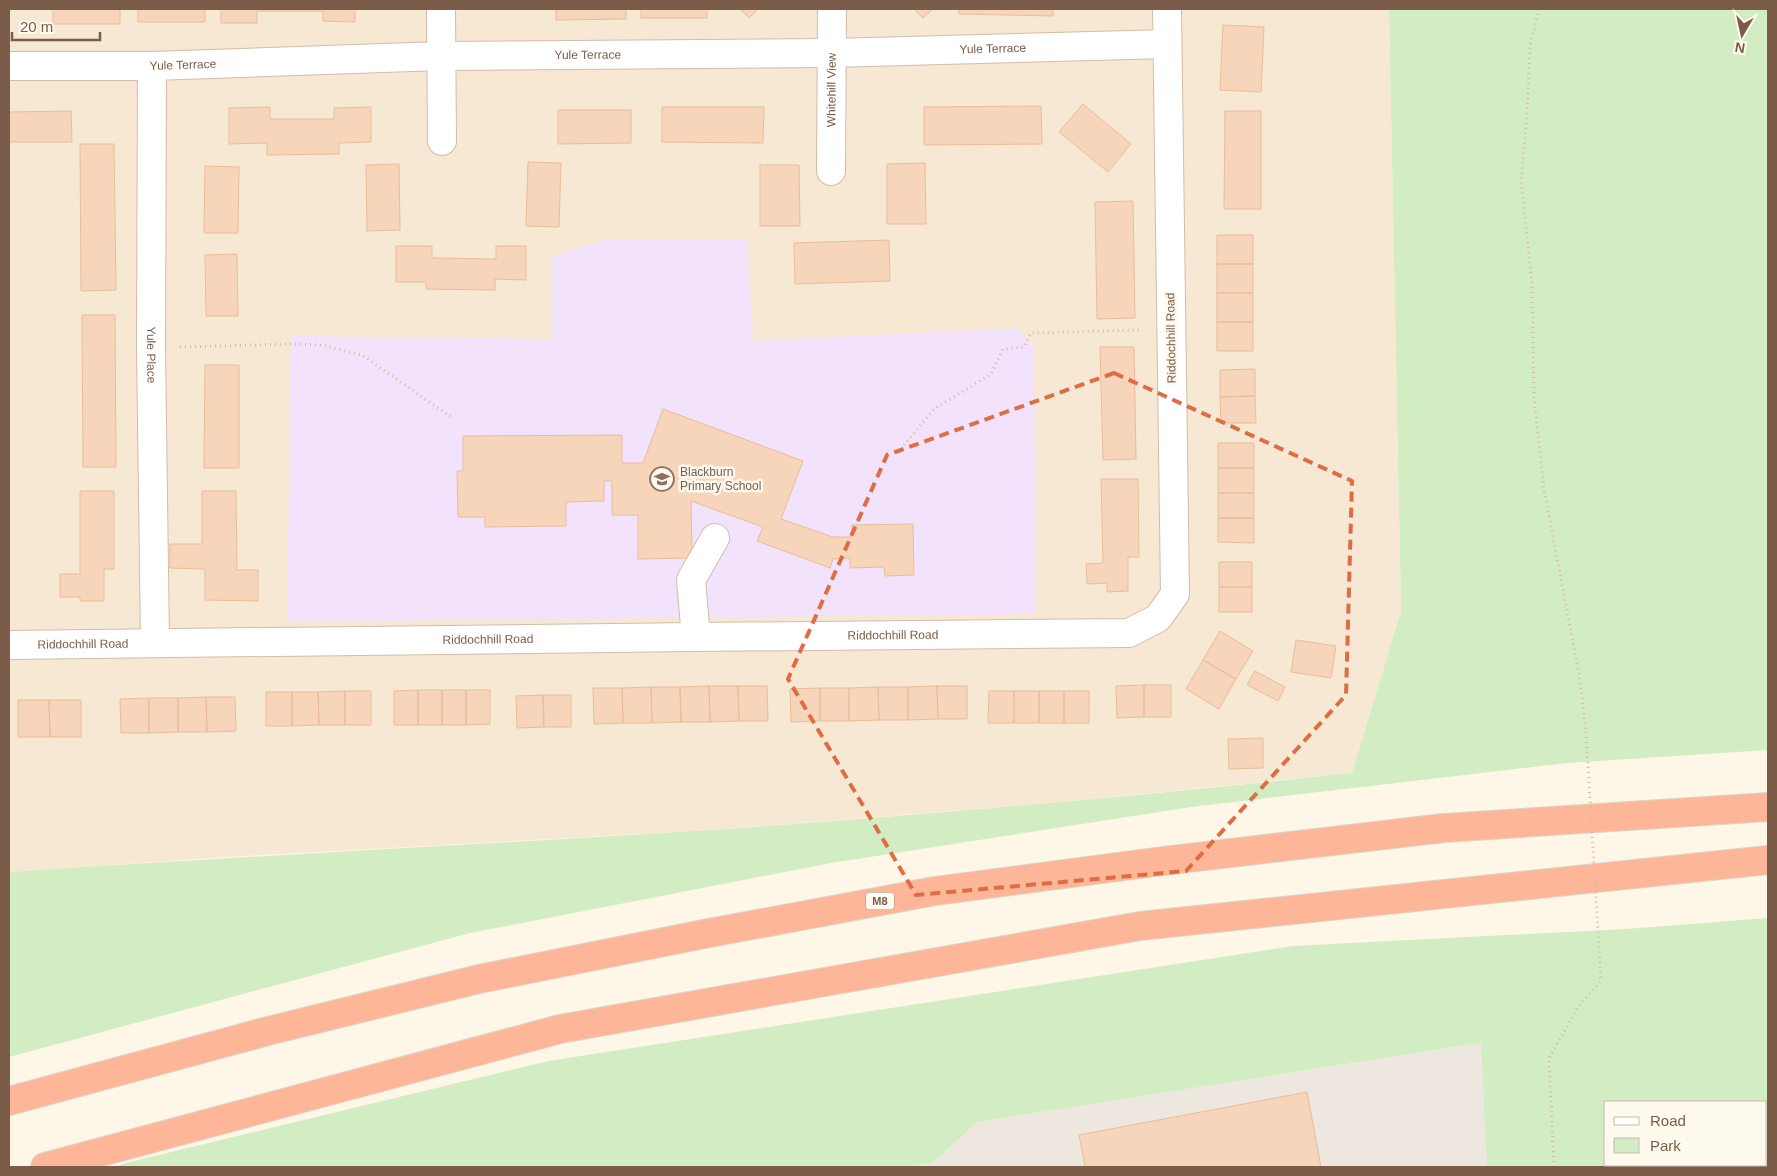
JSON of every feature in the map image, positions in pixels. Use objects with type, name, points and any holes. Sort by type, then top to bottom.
[{"type":"highway","name":"M8","points":[[9,1101],[268,1031],[479,979],[704,934],[935,891],[1163,861],[1444,828],[1768,807]]},
{"type":"highway","points":[[45,1167],[570,1028],[1140,926],[1768,860]]},
{"type":"street","points":[[441,9],[442,141]]},
{"type":"street","name":"Whitehill View","points":[[831,170],[832,9]]},
{"type":"street","name":"Riddochhill Road","points":[[9,645],[696,636],[1129,634],[1158,618],[1175,594],[1167,9]]},
{"type":"street","name":"Yule Terrace","points":[[9,66],[152,66],[441,56],[832,52],[1167,44]]},
{"type":"street","name":"Yule Place","points":[[152,66],[150,348],[155,642]]},
{"type":"street","points":[[696,636],[691,580],[715,538]]},
{"type":"path","points":[[1539,9],[1530,45],[1527,115],[1521,181],[1532,283],[1534,398],[1544,490],[1580,679],[1586,732],[1602,981],[1578,1007],[1549,1058],[1554,1167]]},
{"type":"path","points":[[904,445],[934,408],[991,374],[1003,349],[1024,347],[1031,333],[1170,329]]},
{"type":"path","points":[[150,348],[292,344],[322,345],[362,355],[451,417]]},
{"type":"highlighted area","points":[[1114,373],[1352,481],[1346,695],[1186,871],[916,895],[788,679],[887,455]]},
{"type":"shaded area","points":[[9,9],[1389,9],[1401,611],[1352,773],[1029,805],[711,830],[226,857],[9,872]]},
{"type":"shaded area","name":"Blackburn Primary School","points":[[607,239],[747,239],[753,341],[1017,328],[1034,345],[1036,614],[287,622],[291,336],[551,339],[552,256]]},
{"type":"shaded area","points":[[1482,1043],[1487,1167],[909,1167],[934,1162],[977,1122]]},
{"type":"green space","points":[[1389,9],[1768,9],[1768,750],[1567,763],[1191,807],[831,863],[470,933],[9,1057],[9,872],[711,830],[1112,797],[1352,773],[1401,611]]},
{"type":"green space","points":[[1768,918],[1768,1167],[1487,1167],[1481,1043],[977,1122],[934,1162],[909,1167],[113,1167],[548,1061],[1293,946],[1626,929]]},
{"type":"building","points":[[53,9],[120,9],[120,24],[53,24]]},
{"type":"building","points":[[138,9],[205,9],[205,22],[138,22]]},
{"type":"building","points":[[221,9],[355,9],[355,22],[323,21],[323,11],[257,11],[257,23],[221,23]]},
{"type":"building","points":[[556,9],[626,9],[626,19],[556,20]]},
{"type":"building","points":[[641,9],[707,9],[707,18],[641,18]]},
{"type":"building","points":[[740,9],[758,9],[749,18]]},
{"type":"building","points":[[914,9],[933,9],[923,18]]},
{"type":"building","points":[[959,9],[1053,9],[1053,16],[959,14]]},
{"type":"building","points":[[1223,25],[1264,27],[1261,92],[1220,90]]},
{"type":"building","points":[[1083,104],[1131,144],[1108,172],[1059,132]]},
{"type":"building","points":[[1041,106],[1042,144],[924,145],[924,107]]},
{"type":"building","points":[[270,107],[270,119],[334,119],[334,108],[371,107],[371,142],[339,143],[339,154],[267,155],[267,143],[229,144],[229,108]]},
{"type":"building","points":[[662,107],[764,107],[763,143],[662,142]]},
{"type":"building","points":[[558,110],[631,110],[631,143],[558,144]]},
{"type":"building","points":[[71,111],[72,142],[9,142],[9,112]]},
{"type":"building","points":[[1225,111],[1261,111],[1261,209],[1224,209]]},
{"type":"building","points":[[80,144],[114,144],[116,290],[81,291]]},
{"type":"building","points":[[528,162],[561,163],[559,227],[526,226]]},
{"type":"building","points":[[925,163],[926,224],[887,224],[887,164]]},
{"type":"building","points":[[399,164],[400,230],[367,231],[366,165]]},
{"type":"building","points":[[760,165],[799,165],[800,226],[760,226]]},
{"type":"building","points":[[205,166],[239,167],[238,233],[204,233]]},
{"type":"building","points":[[1133,201],[1135,318],[1097,319],[1095,202]]},
{"type":"building","points":[[1217,235],[1253,235],[1253,264],[1217,264]]},
{"type":"building","points":[[889,240],[890,281],[795,284],[794,243]]},
{"type":"building","points":[[396,246],[432,246],[432,258],[496,259],[496,246],[526,246],[526,280],[495,279],[495,290],[426,289],[426,282],[396,282]]},
{"type":"building","points":[[237,254],[238,316],[206,316],[205,255]]},
{"type":"building","points":[[1217,264],[1253,264],[1253,293],[1217,293]]},
{"type":"building","points":[[1217,293],[1253,293],[1253,322],[1217,322]]},
{"type":"building","points":[[82,315],[115,315],[116,467],[83,467]]},
{"type":"building","points":[[1217,322],[1253,322],[1253,351],[1217,351]]},
{"type":"building","points":[[1100,347],[1134,347],[1136,459],[1103,460]]},
{"type":"building","points":[[205,365],[239,365],[239,468],[204,468]]},
{"type":"building","points":[[1255,369],[1255,396],[1220,397],[1220,370]]},
{"type":"building","points":[[1255,396],[1256,423],[1221,423],[1220,397]]},
{"type":"building","points":[[663,409],[803,461],[781,519],[833,537],[852,537],[852,525],[913,524],[914,575],[885,576],[884,567],[850,568],[850,558],[833,559],[830,568],[757,541],[763,527],[691,501],[692,558],[638,559],[638,515],[612,515],[612,481],[604,481],[604,501],[566,502],[566,526],[485,527],[485,517],[458,517],[457,471],[463,471],[463,436],[622,435],[622,463],[643,463]]},
{"type":"building","points":[[1218,443],[1254,443],[1254,468],[1218,468]]},
{"type":"building","points":[[1218,468],[1254,468],[1254,493],[1218,493]]},
{"type":"building","points":[[1101,479],[1138,479],[1139,557],[1128,557],[1128,591],[1107,592],[1107,583],[1087,584],[1086,564],[1103,563]]},
{"type":"building","points":[[80,491],[114,491],[114,569],[104,569],[104,601],[80,601],[80,597],[60,597],[60,574],[80,574]]},
{"type":"building","points":[[202,491],[236,491],[237,570],[258,570],[258,601],[205,600],[205,569],[170,568],[170,544],[202,544]]},
{"type":"building","points":[[1218,493],[1254,493],[1254,518],[1218,518]]},
{"type":"building","points":[[1218,518],[1254,518],[1254,543],[1218,542]]},
{"type":"building","points":[[1219,562],[1252,562],[1252,587],[1219,587]]},
{"type":"building","points":[[1219,587],[1252,587],[1252,612],[1219,612]]},
{"type":"building","points":[[1220,631],[1253,651],[1236,679],[1203,660]]},
{"type":"building","points":[[1296,640],[1336,646],[1331,678],[1291,672]]},
{"type":"building","points":[[1203,660],[1236,679],[1219,709],[1186,689]]},
{"type":"building","points":[[1255,671],[1285,687],[1278,701],[1247,685]]},
{"type":"building","points":[[1144,685],[1144,717],[1117,718],[1116,686]]},
{"type":"building","points":[[1144,685],[1171,685],[1171,717],[1144,717]]},
{"type":"building","points":[[709,686],[738,686],[739,721],[710,722]]},
{"type":"building","points":[[709,686],[710,722],[681,722],[680,687]]},
{"type":"building","points":[[738,686],[767,686],[768,721],[739,721]]},
{"type":"building","points":[[937,686],[967,686],[967,719],[938,719]]},
{"type":"building","points":[[937,686],[938,719],[908,720],[908,687]]},
{"type":"building","points":[[651,687],[680,687],[681,722],[652,723]]},
{"type":"building","points":[[651,687],[652,723],[623,723],[622,688]]},
{"type":"building","points":[[878,687],[908,687],[908,720],[879,720]]},
{"type":"building","points":[[878,687],[879,720],[849,721],[849,688]]},
{"type":"building","points":[[593,688],[622,688],[623,723],[594,724]]},
{"type":"building","points":[[820,688],[820,721],[791,722],[790,689]]},
{"type":"building","points":[[820,688],[849,688],[849,721],[820,721]]},
{"type":"building","points":[[418,690],[418,725],[394,725],[394,691]]},
{"type":"building","points":[[418,690],[442,690],[442,725],[418,725]]},
{"type":"building","points":[[442,690],[466,690],[466,725],[442,725]]},
{"type":"building","points":[[466,690],[490,690],[490,724],[466,725]]},
{"type":"building","points":[[345,691],[371,691],[371,725],[345,725]]},
{"type":"building","points":[[345,691],[345,725],[319,725],[318,692]]},
{"type":"building","points":[[989,691],[1014,691],[1014,723],[988,723]]},
{"type":"building","points":[[1014,691],[1039,691],[1039,723],[1014,723]]},
{"type":"building","points":[[1039,691],[1064,691],[1064,723],[1039,723]]},
{"type":"building","points":[[1064,691],[1089,691],[1089,723],[1064,723]]},
{"type":"building","points":[[266,692],[292,692],[292,726],[266,726]]},
{"type":"building","points":[[292,692],[318,692],[319,725],[292,726]]},
{"type":"building","points":[[543,695],[544,727],[517,728],[516,696]]},
{"type":"building","points":[[543,695],[571,695],[571,727],[544,727]]},
{"type":"building","points":[[206,697],[235,697],[236,731],[207,732]]},
{"type":"building","points":[[206,697],[207,732],[178,732],[178,698]]},
{"type":"building","points":[[149,698],[149,733],[121,733],[120,699]]},
{"type":"building","points":[[149,698],[178,698],[178,732],[149,733]]},
{"type":"building","points":[[18,700],[49,700],[50,737],[18,737]]},
{"type":"building","points":[[49,700],[81,700],[81,737],[50,737]]},
{"type":"building","points":[[1263,738],[1263,768],[1229,769],[1228,739]]},
{"type":"building","points":[[1307,1092],[1321,1167],[1085,1167],[1079,1135]]},
{"type":"place","name":"Blackburn Primary School","points":[[662,479]]}]
